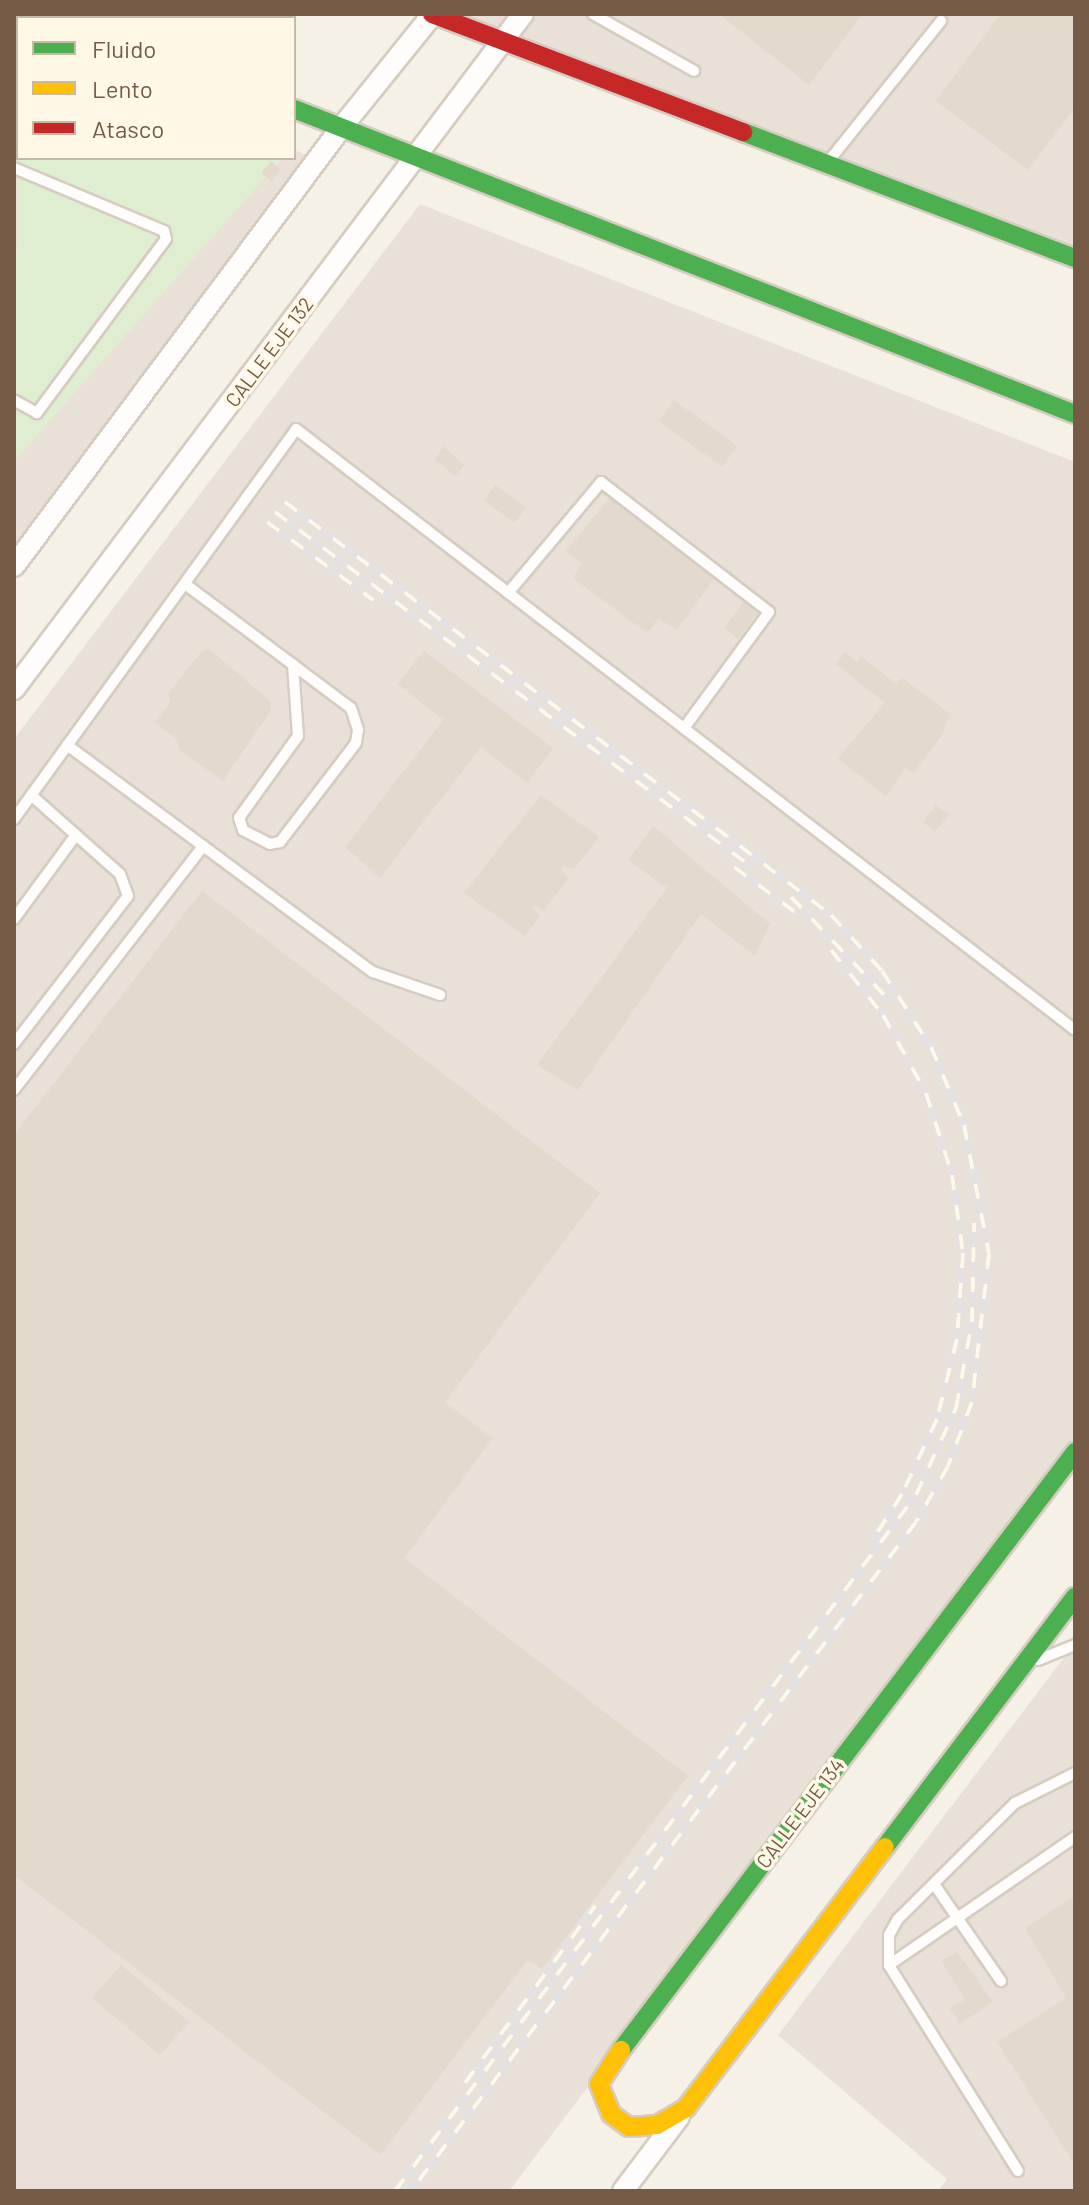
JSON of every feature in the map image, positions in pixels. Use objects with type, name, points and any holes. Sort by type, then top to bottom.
[{"type":"street","points":[[14,566],[341,128],[432,14],[1075,258]]},
{"type":"street","name":"CALLE EJE 132","points":[[14,689],[523,14]]},
{"type":"street","points":[[296,110],[1075,414]]},
{"type":"street","name":"CALLE EJE 134","points":[[686,2108],[657,2125],[629,2127],[611,2114],[599,2084],[1075,1452]]},
{"type":"street","name":"CALLE EJE 134","points":[[623,2191],[1075,1597]]},
{"type":"lane","points":[[593,14],[694,71]]},
{"type":"lane","points":[[828,162],[941,21]]},
{"type":"lane","points":[[14,168],[164,231],[166,239],[37,413],[14,400]]},
{"type":"lane","points":[[14,819],[296,429],[1075,1030]]},
{"type":"lane","points":[[508,593],[601,482],[769,612],[684,728]]},
{"type":"lane","points":[[185,584],[293,664],[351,708],[358,730],[356,743],[280,842],[270,844],[243,830],[239,818],[298,736],[293,664]]},
{"type":"lane","points":[[67,745],[373,972],[440,995]]},
{"type":"lane","points":[[14,1044],[128,896],[120,874],[31,795]]},
{"type":"lane","points":[[14,919],[76,835]]},
{"type":"lane","points":[[14,1090],[203,846]]},
{"type":"lane","points":[[1022,1667],[1075,1645]]},
{"type":"lane","points":[[1018,2171],[889,1965],[889,1935],[934,1884],[1015,1803],[1075,1773]]},
{"type":"lane","points":[[889,1965],[1075,1837]]},
{"type":"lane","points":[[934,1884],[1001,1981]]},
{"type":"shaded area","points":[[451,14],[1075,14],[1075,258]]},
{"type":"shaded area","points":[[14,39],[16,160],[296,160],[296,151],[309,156],[14,545]]},
{"type":"shaded area","points":[[420,204],[1075,462],[1075,1445],[509,2191],[14,2191],[14,739]]},
{"type":"shaded area","points":[[1075,1643],[1075,2191],[938,2191],[947,2179],[778,2035]]},
{"type":"green space","points":[[18,160],[280,160],[14,461]]},
{"type":"building","points":[[719,14],[863,14],[809,85]]},
{"type":"building","points":[[1001,14],[1075,14],[1075,108],[1028,170],[936,101]]},
{"type":"building","points":[[271,161],[281,170],[271,181],[261,173]]},
{"type":"building","points":[[674,400],[737,446],[722,467],[659,421]]},
{"type":"building","points":[[443,446],[464,465],[455,476],[435,459]]},
{"type":"building","points":[[495,485],[526,507],[515,523],[484,501]]},
{"type":"building","points":[[611,496],[716,576],[677,629],[658,619],[647,633],[573,578],[582,563],[566,551]]},
{"type":"building","points":[[744,602],[758,612],[738,639],[724,628]]},
{"type":"building","points":[[209,649],[270,701],[271,710],[223,781],[179,749],[176,739],[155,722],[171,701],[168,694],[202,651]]},
{"type":"building","points":[[424,651],[553,748],[527,783],[481,747],[380,878],[345,847],[443,720],[398,684]]},
{"type":"building","points":[[845,652],[857,662],[861,656],[896,684],[902,678],[950,714],[941,737],[914,773],[905,768],[886,797],[838,758],[885,703],[836,664]]},
{"type":"building","points":[[541,795],[599,837],[574,869],[563,865],[560,869],[569,878],[543,911],[535,904],[532,908],[540,916],[525,936],[464,893]]},
{"type":"building","points":[[936,805],[949,815],[935,832],[923,822]]},
{"type":"building","points":[[653,826],[770,924],[755,956],[701,914],[578,1090],[537,1065],[667,888],[628,860]]},
{"type":"building","points":[[202,891],[600,1193],[445,1402],[493,1438],[404,1558],[688,1776],[542,1969],[528,1960],[380,2155],[14,1875],[14,1135]]},
{"type":"building","points":[[1075,1896],[1075,2165],[997,2042],[1066,1998],[1025,1928]]},
{"type":"building","points":[[957,1952],[993,2002],[960,2024],[950,2008],[965,1999],[941,1961]]},
{"type":"building","points":[[121,1965],[189,2022],[160,2055],[92,1998]]},
{"type":"railway","points":[[285,502],[831,915],[882,971],[931,1047],[964,1125],[989,1254],[972,1402],[948,1466],[916,1522],[411,2191]]},
{"type":"railway","points":[[275,512],[753,868]]},
{"type":"railway","points":[[267,522],[373,600]]},
{"type":"railway","points":[[734,867],[798,914]]},
{"type":"railway","points":[[791,897],[890,1001]]},
{"type":"railway","points":[[831,950],[883,1015],[926,1093],[952,1175],[963,1253],[957,1339],[937,1419],[902,1494],[873,1539]]},
{"type":"railway","points":[[395,2191],[916,1495],[956,1408],[972,1322],[974,1223]]},
{"type":"railway","points":[[465,2083],[595,1906]]},
{"type":"traffic: fast","points":[[52,14],[57,16]]},
{"type":"traffic: fast","points":[[296,110],[1075,414]]},
{"type":"traffic: fast","points":[[743,132],[1075,258]]},
{"type":"traffic: fast","points":[[621,2050],[1075,1452]]},
{"type":"traffic: fast","points":[[885,1847],[1075,1597]]},
{"type":"traffic: slow","points":[[621,2050],[599,2084],[611,2114],[629,2127],[657,2125],[686,2108],[885,1847]]},
{"type":"traffic: jam","points":[[432,14],[743,132]]}]
